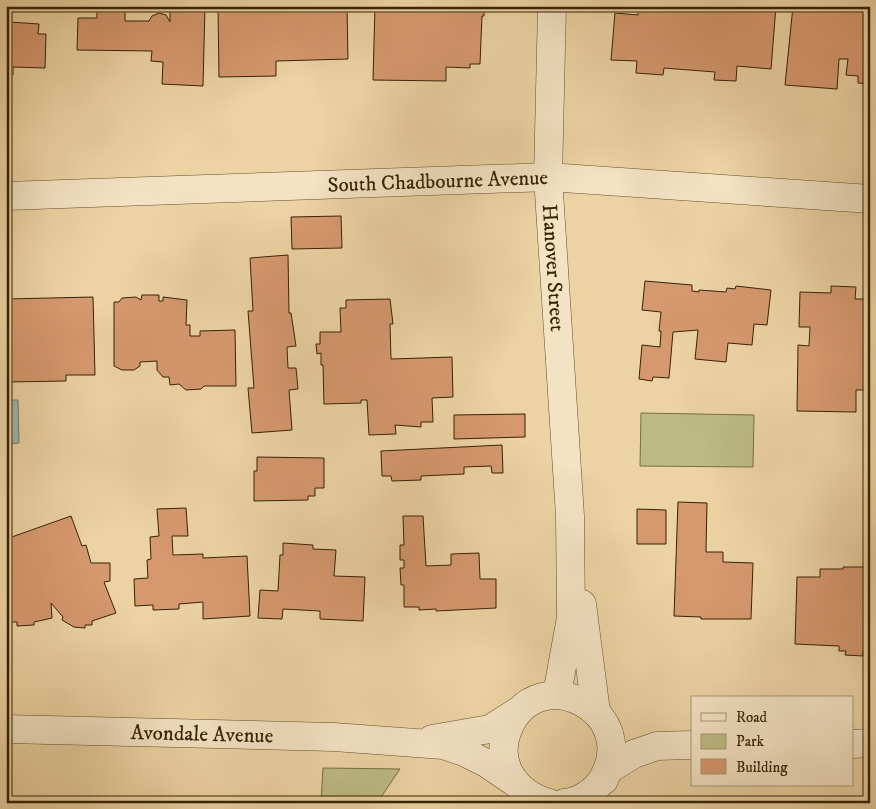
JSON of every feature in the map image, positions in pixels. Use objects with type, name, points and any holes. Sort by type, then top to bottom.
[{"type":"street","name":"Hanover Street","points":[[552,6],[548,178],[570,530],[571,618],[558,694]]},
{"type":"street","name":"South Chadbourne Avenue","points":[[6,196],[548,178],[870,199]]},
{"type":"street","name":"Hanover Street","points":[[570,530],[599,715],[610,734],[612,752],[602,788],[601,803]]},
{"type":"street","points":[[534,797],[509,774],[504,750],[509,727],[523,708],[533,702],[558,694],[574,698],[599,715],[657,746]]},
{"type":"street","name":"Avondale Avenue","points":[[398,742],[443,738],[490,729],[523,708]]},
{"type":"street","name":"Avondale Avenue","points":[[6,729],[334,738],[443,745],[464,752],[486,763],[534,797]]},
{"type":"street","points":[[854,744],[870,744]]},
{"type":"street","points":[[608,770],[634,754],[657,746],[691,745]]},
{"type":"street","name":"Hanover Street","points":[[564,803],[585,796],[599,785],[608,770]]},
{"type":"green space","points":[[641,413],[754,415],[753,467],[640,466]]},
{"type":"green space","points":[[323,768],[400,769],[377,803],[321,803]]},
{"type":"water","points":[[6,400],[18,400],[19,443],[6,444]]},
{"type":"building","points":[[97,6],[125,6],[125,21],[149,21],[152,16],[159,13],[166,15],[170,22],[170,6],[205,6],[203,86],[162,84],[163,62],[151,61],[152,51],[77,50],[78,18],[97,18]]},
{"type":"building","points":[[218,6],[347,6],[348,59],[276,61],[276,76],[219,77]]},
{"type":"building","points":[[375,6],[484,6],[480,64],[470,64],[470,68],[446,67],[446,81],[373,80]]},
{"type":"building","points":[[638,6],[720,9],[720,6],[776,6],[771,69],[737,66],[736,81],[714,80],[715,72],[664,68],[663,75],[636,73],[637,61],[611,60],[615,13],[638,15]]},
{"type":"building","points":[[793,6],[845,6],[845,8],[861,10],[861,6],[870,6],[870,84],[858,83],[858,76],[846,75],[848,59],[839,59],[837,89],[785,85]]},
{"type":"building","points":[[9,22],[39,24],[38,34],[46,34],[45,68],[13,67],[13,75],[6,75],[6,29],[9,32]]},
{"type":"building","points":[[341,216],[342,248],[292,249],[291,217]]},
{"type":"building","points":[[288,255],[289,313],[291,313],[296,346],[287,347],[288,368],[296,368],[298,389],[289,390],[292,430],[252,433],[248,388],[254,388],[248,311],[253,311],[250,258]]},
{"type":"building","points":[[645,281],[692,285],[692,291],[699,292],[699,290],[726,292],[727,288],[735,289],[736,286],[771,290],[767,325],[754,324],[752,345],[728,343],[726,362],[695,359],[698,330],[673,332],[669,378],[653,377],[652,381],[639,379],[642,345],[660,347],[661,331],[659,331],[661,312],[642,310]]},
{"type":"building","points":[[831,286],[856,287],[855,299],[870,299],[870,390],[856,390],[856,412],[797,411],[798,345],[809,346],[810,327],[799,327],[800,292],[831,293]]},
{"type":"building","points":[[142,295],[159,295],[159,301],[163,301],[163,297],[187,300],[186,325],[190,325],[190,336],[200,336],[200,331],[235,330],[236,386],[204,386],[201,389],[186,390],[179,384],[170,385],[169,377],[163,377],[157,370],[157,361],[140,362],[140,366],[134,370],[122,370],[114,366],[114,302],[119,302],[122,298],[136,297],[141,300]]},
{"type":"building","points":[[93,297],[95,375],[66,375],[66,381],[6,382],[6,299]]},
{"type":"building","points":[[390,299],[393,324],[390,324],[391,359],[452,357],[453,397],[432,398],[433,422],[421,422],[421,427],[395,425],[396,434],[369,435],[367,400],[361,400],[361,403],[324,404],[323,365],[321,365],[321,353],[317,354],[316,344],[320,344],[320,332],[341,332],[340,308],[346,308],[346,300]]},
{"type":"building","points":[[525,414],[525,437],[454,439],[454,415]]},
{"type":"building","points":[[502,445],[503,473],[492,473],[491,466],[464,467],[464,474],[421,476],[421,480],[392,481],[391,476],[382,476],[381,451]]},
{"type":"building","points":[[257,457],[324,458],[324,488],[315,488],[315,496],[308,496],[308,500],[254,501],[254,471],[257,471]]},
{"type":"building","points":[[678,502],[707,503],[706,552],[723,552],[723,562],[753,563],[751,619],[701,619],[701,617],[674,616]]},
{"type":"building","points":[[186,508],[188,536],[172,536],[173,555],[203,554],[203,558],[247,556],[250,616],[203,619],[203,602],[179,604],[179,609],[153,610],[153,605],[135,606],[134,579],[148,578],[147,560],[151,559],[150,537],[159,536],[157,509]]},
{"type":"building","points":[[637,509],[666,510],[666,544],[637,544]]},
{"type":"building","points":[[71,516],[82,546],[86,545],[91,563],[110,563],[110,581],[104,582],[116,613],[92,621],[92,625],[85,625],[85,628],[74,627],[62,620],[63,617],[51,603],[52,618],[34,622],[34,625],[17,626],[17,622],[6,622],[6,539]]},
{"type":"building","points":[[403,516],[423,516],[426,566],[451,565],[451,554],[479,553],[480,579],[496,579],[496,608],[436,611],[436,609],[419,610],[419,607],[404,607],[404,585],[401,585],[400,568],[404,568],[404,560],[400,560],[400,545],[404,545]]},
{"type":"building","points":[[283,543],[313,545],[313,549],[336,550],[334,576],[365,577],[363,621],[320,619],[320,611],[283,609],[282,619],[258,618],[260,590],[278,591],[280,555],[283,555]]},
{"type":"building","points":[[843,567],[868,567],[870,652],[863,652],[863,656],[845,655],[846,651],[839,651],[839,646],[795,644],[797,577],[820,577],[820,569],[843,569]]}]
